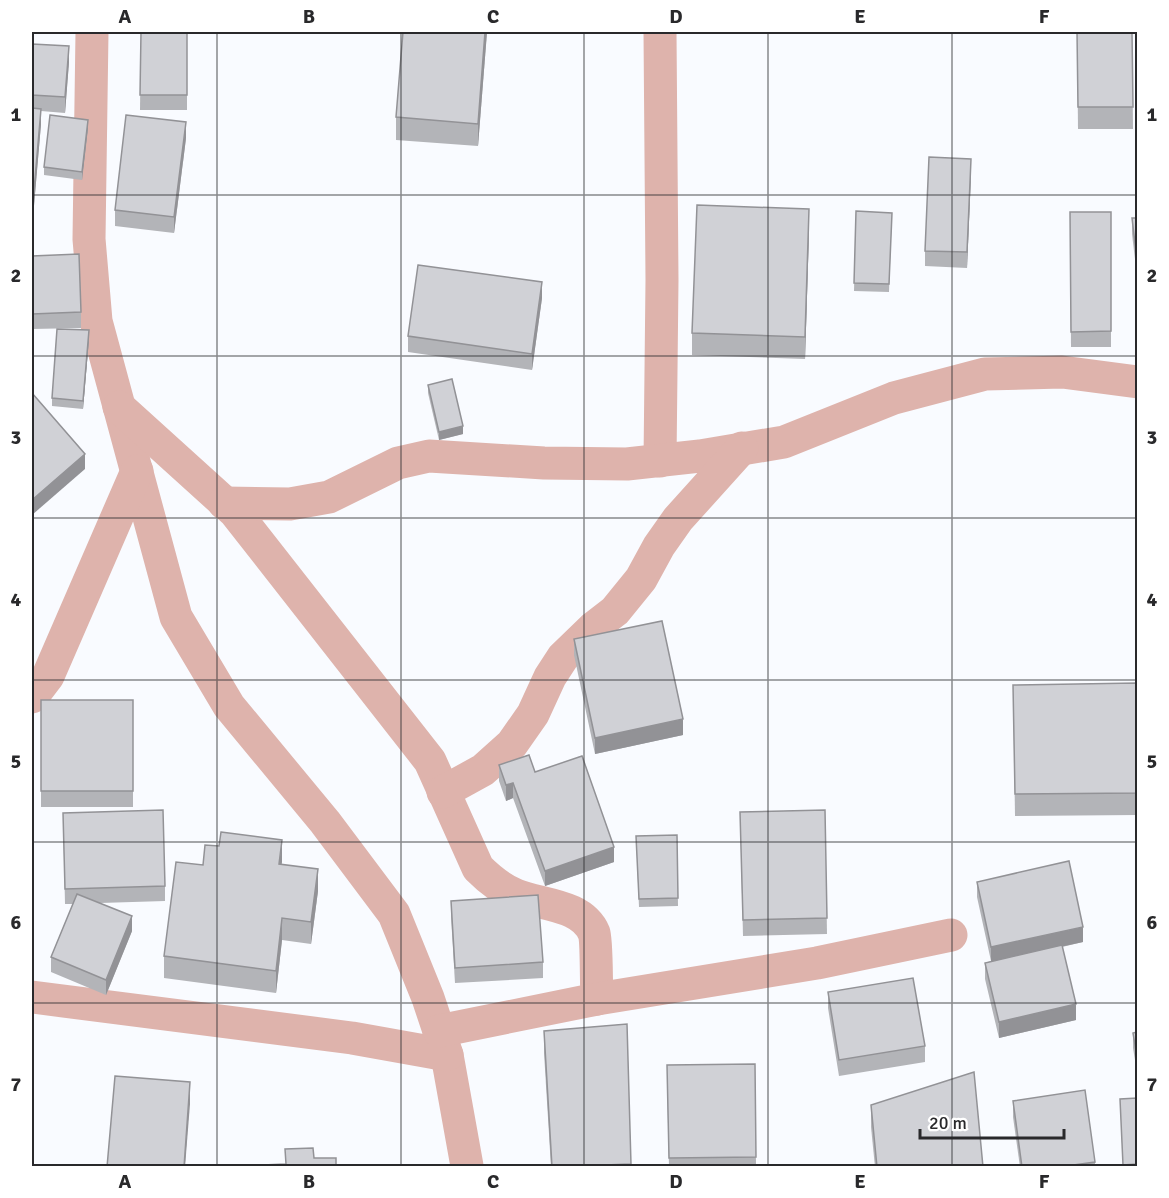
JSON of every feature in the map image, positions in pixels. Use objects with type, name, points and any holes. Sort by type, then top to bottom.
[{"type":"street","points":[[92,32],[89,239],[96,321],[176,617],[229,706],[325,822],[394,914],[428,998],[443,1043],[467,1167]]},
{"type":"street","points":[[660,32],[662,292],[660,460]]},
{"type":"street","points":[[224,503],[290,504],[328,497],[398,463],[429,456],[568,464],[627,464],[784,442],[894,398],[986,374],[1062,372],[1137,382]]},
{"type":"street","points":[[119,407],[235,512],[430,761],[478,868],[491,881],[516,895],[572,912],[584,920],[594,933],[597,999]]},
{"type":"street","points":[[443,792],[483,770],[512,744],[533,714],[550,677],[563,657],[593,628],[615,611],[641,579],[659,546],[678,519],[742,448]]},
{"type":"street","points":[[32,698],[48,676],[137,471]]},
{"type":"street","points":[[32,997],[352,1038],[443,1043],[597,999],[817,963],[951,935]]},
{"type":"building","points":[[141,32],[187,32],[187,95],[140,95]]},
{"type":"building","points":[[403,32],[485,32],[478,124],[396,117]]},
{"type":"building","points":[[1077,32],[1132,32],[1133,107],[1078,107]]},
{"type":"building","points":[[32,44],[69,46],[65,97],[32,95]]},
{"type":"building","points":[[32,108],[41,109],[33,202],[32,202]]},
{"type":"building","points":[[50,115],[88,120],[82,172],[44,167]]},
{"type":"building","points":[[126,115],[186,122],[174,217],[115,210]]},
{"type":"building","points":[[929,157],[971,159],[967,252],[925,251]]},
{"type":"building","points":[[697,205],[809,209],[805,337],[692,333]]},
{"type":"building","points":[[856,211],[892,213],[889,284],[854,283]]},
{"type":"building","points":[[1070,212],[1111,212],[1111,331],[1071,332]]},
{"type":"building","points":[[1132,218],[1137,218],[1137,260]]},
{"type":"building","points":[[79,254],[81,312],[32,314],[32,256]]},
{"type":"building","points":[[418,265],[542,282],[532,354],[408,336]]},
{"type":"building","points":[[57,329],[89,330],[83,401],[52,398]]},
{"type":"building","points":[[452,379],[463,426],[439,432],[428,385]]},
{"type":"building","points":[[32,393],[85,454],[32,500]]},
{"type":"building","points":[[662,621],[683,719],[595,738],[574,639]]},
{"type":"building","points":[[1137,683],[1137,793],[1015,794],[1013,685]]},
{"type":"building","points":[[41,700],[133,700],[133,791],[41,791]]},
{"type":"building","points":[[529,755],[535,772],[582,756],[614,847],[545,871],[513,783],[506,785],[499,765]]},
{"type":"building","points":[[163,810],[165,886],[65,889],[63,813]]},
{"type":"building","points":[[825,810],[827,918],[743,920],[740,812]]},
{"type":"building","points":[[221,832],[282,840],[279,864],[318,869],[311,922],[282,918],[276,971],[164,956],[176,862],[203,865],[205,845],[219,846]]},
{"type":"building","points":[[677,835],[678,898],[639,899],[636,836]]},
{"type":"building","points":[[1069,861],[1083,927],[991,947],[977,882]]},
{"type":"building","points":[[77,894],[132,916],[106,980],[51,957]]},
{"type":"building","points":[[538,895],[543,962],[455,968],[451,901]]},
{"type":"building","points":[[1062,945],[1076,1004],[999,1022],[985,963]]},
{"type":"building","points":[[913,978],[925,1046],[839,1060],[828,992]]},
{"type":"building","points":[[627,1024],[631,1164],[552,1167],[544,1031]]},
{"type":"building","points":[[1137,1032],[1137,1057],[1133,1033]]},
{"type":"building","points":[[755,1064],[756,1157],[669,1158],[667,1065]]},
{"type":"building","points":[[974,1072],[983,1167],[877,1167],[871,1105]]},
{"type":"building","points":[[115,1076],[190,1082],[184,1167],[107,1167]]},
{"type":"building","points":[[1085,1090],[1095,1162],[1059,1167],[1022,1167],[1013,1101]]},
{"type":"building","points":[[1137,1098],[1137,1164],[1123,1165],[1120,1099]]},
{"type":"building","points":[[313,1148],[314,1158],[336,1158],[336,1167],[263,1167],[263,1165],[286,1164],[285,1149]]},
{"type":"building","points":[[704,1165],[776,1165],[776,1167],[704,1167]]}]
